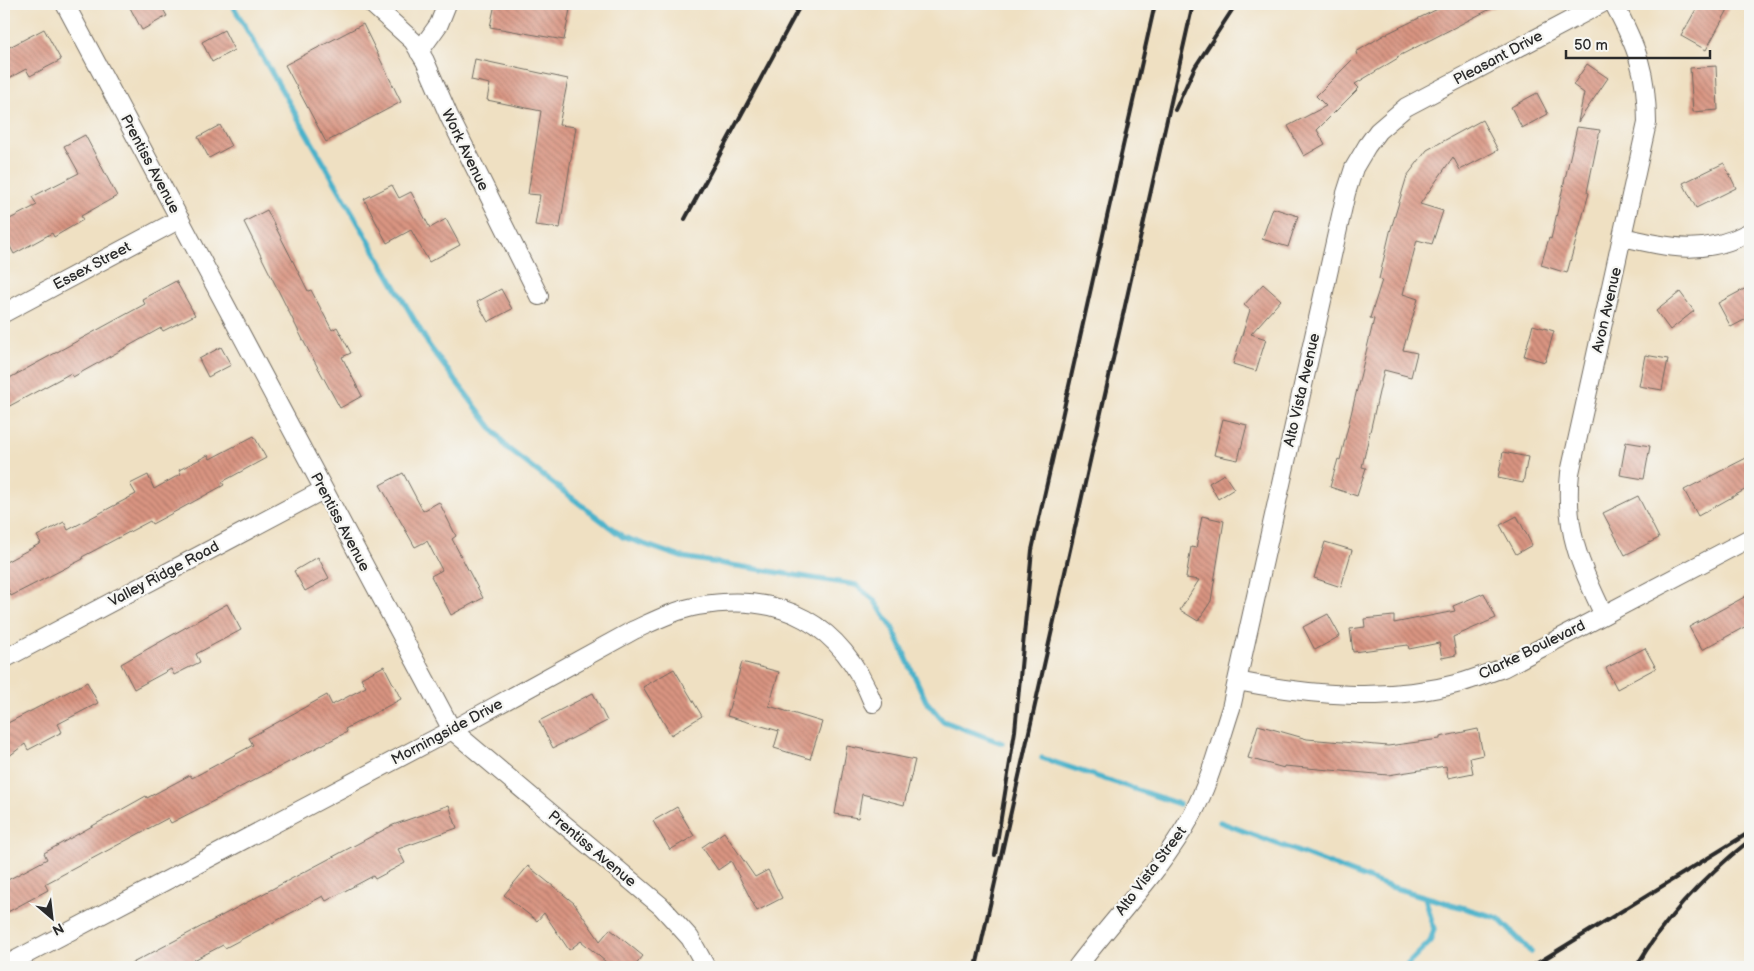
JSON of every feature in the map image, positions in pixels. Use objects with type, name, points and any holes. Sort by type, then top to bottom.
[{"type":"street","name":"Prentiss Avenue","points":[[65,4],[452,730],[661,906],[690,938],[706,967]]},
{"type":"street","name":"Work Avenue","points":[[372,4],[413,41],[520,262],[539,296]]},
{"type":"street","points":[[419,52],[439,24],[447,4]]},
{"type":"street","name":"Pleasant Drive","points":[[1396,114],[1406,106],[1601,4]]},
{"type":"street","name":"Avon Avenue","points":[[1604,615],[1581,569],[1572,538],[1568,490],[1570,473],[1646,132],[1647,93],[1642,64],[1631,36],[1614,4]]},
{"type":"street","name":"Alto Vista Avenue","points":[[1236,681],[1346,193],[1354,168],[1367,146],[1378,131],[1396,114]]},
{"type":"street","name":"Essex Street","points":[[4,313],[180,219]]},
{"type":"street","points":[[1623,238],[1664,247],[1703,249],[1735,241],[1750,232]]},
{"type":"street","name":"Valley Ridge Road","points":[[4,659],[323,490]]},
{"type":"street","name":"Clarke Boulevard","points":[[1236,681],[1310,692],[1354,696],[1403,694],[1460,683],[1503,668],[1750,538]]},
{"type":"street","name":"Morningside Drive","points":[[4,966],[452,730],[649,623],[697,606],[728,603],[783,610],[806,619],[828,634],[848,654],[858,669],[873,703]]},
{"type":"street","name":"Alto Vista Street","points":[[1077,967],[1163,860],[1193,814],[1204,789],[1231,708],[1236,681]]},
{"type":"building","points":[[128,4],[160,4],[167,16],[142,30]]},
{"type":"building","points":[[495,4],[571,4],[564,40],[490,27]]},
{"type":"building","points":[[1448,4],[1500,4],[1397,57],[1355,84],[1359,88],[1317,130],[1325,144],[1304,156],[1288,126],[1326,106],[1316,96],[1357,55],[1356,52],[1384,35]]},
{"type":"building","points":[[1699,4],[1731,4],[1706,50],[1681,36]]},
{"type":"building","points":[[363,24],[401,102],[326,142],[285,65]]},
{"type":"building","points":[[44,29],[61,60],[30,76],[26,69],[4,81],[4,50]]},
{"type":"building","points":[[224,30],[234,50],[212,62],[202,42]]},
{"type":"building","points":[[475,59],[568,79],[559,125],[576,127],[560,228],[535,225],[540,195],[528,194],[541,111],[487,100],[490,84],[471,80]]},
{"type":"building","points":[[1587,64],[1608,78],[1578,122],[1584,93],[1573,85]]},
{"type":"building","points":[[1716,66],[1718,110],[1693,112],[1690,68]]},
{"type":"building","points":[[1537,93],[1548,114],[1522,128],[1511,107]]},
{"type":"building","points":[[1482,120],[1498,150],[1460,170],[1453,157],[1420,204],[1443,211],[1432,244],[1417,240],[1403,294],[1418,299],[1403,350],[1417,353],[1411,377],[1384,370],[1362,467],[1366,468],[1357,496],[1330,487],[1338,459],[1340,460],[1374,319],[1370,318],[1382,280],[1379,279],[1390,232],[1407,176],[1427,150]]},
{"type":"building","points":[[220,125],[231,146],[209,158],[198,137]]},
{"type":"building","points":[[1577,127],[1600,130],[1587,192],[1589,193],[1567,273],[1541,265],[1549,238],[1551,239]]},
{"type":"building","points":[[85,135],[117,196],[81,216],[83,220],[54,237],[52,233],[14,254],[4,235],[4,222],[37,205],[32,197],[79,173],[64,146]]},
{"type":"building","points":[[1724,163],[1736,188],[1696,208],[1683,183]]},
{"type":"building","points":[[392,185],[399,198],[411,192],[430,228],[446,219],[460,245],[429,262],[411,230],[387,243],[364,199]]},
{"type":"building","points":[[1273,208],[1298,216],[1288,247],[1262,239]]},
{"type":"building","points":[[267,210],[308,291],[311,290],[332,330],[337,327],[351,353],[342,357],[362,396],[340,408],[305,344],[244,222]]},
{"type":"building","points":[[176,281],[195,315],[163,331],[161,328],[73,377],[71,373],[4,409],[4,381],[145,304],[142,299]]},
{"type":"building","points":[[1263,284],[1281,300],[1251,334],[1266,339],[1256,371],[1233,364],[1250,310],[1244,305]]},
{"type":"building","points":[[1750,286],[1750,317],[1731,327],[1718,303]]},
{"type":"building","points":[[501,289],[512,309],[488,322],[477,302]]},
{"type":"building","points":[[1680,292],[1694,311],[1670,330],[1656,311]]},
{"type":"building","points":[[1533,325],[1554,331],[1545,362],[1524,356]]},
{"type":"building","points":[[221,347],[231,365],[208,377],[199,359]]},
{"type":"building","points":[[1645,355],[1668,359],[1662,390],[1639,386]]},
{"type":"building","points":[[1223,419],[1247,425],[1238,460],[1214,455]]},
{"type":"building","points":[[254,436],[266,458],[222,482],[224,485],[182,508],[152,524],[150,521],[82,557],[83,559],[11,596],[4,581],[4,563],[41,543],[37,536],[64,522],[68,530],[136,494],[130,484],[148,475],[154,489],[181,474],[179,470],[208,455],[210,459]]},
{"type":"building","points":[[1626,442],[1650,446],[1644,479],[1620,475]]},
{"type":"building","points":[[1503,452],[1528,457],[1523,483],[1498,478]]},
{"type":"building","points":[[1750,456],[1750,487],[1698,516],[1684,490]]},
{"type":"building","points":[[403,473],[423,511],[439,502],[456,536],[452,539],[483,598],[451,615],[431,576],[442,570],[427,541],[415,547],[380,485]]},
{"type":"building","points":[[1224,474],[1234,489],[1218,499],[1209,483]]},
{"type":"building","points":[[1638,496],[1659,538],[1625,555],[1603,513]]},
{"type":"building","points":[[1202,516],[1224,521],[1211,601],[1198,621],[1180,610],[1199,580],[1186,578],[1191,547],[1196,548]]},
{"type":"building","points":[[1517,516],[1532,545],[1516,554],[1500,525]]},
{"type":"building","points":[[1325,542],[1352,550],[1341,587],[1314,578]]},
{"type":"building","points":[[318,557],[329,578],[305,591],[294,571]]},
{"type":"building","points":[[1484,593],[1496,618],[1453,637],[1456,655],[1442,658],[1439,643],[1409,649],[1408,645],[1353,652],[1350,629],[1365,627],[1364,619],[1394,616],[1394,623],[1455,611],[1453,606]]},
{"type":"building","points":[[1750,594],[1750,624],[1702,650],[1689,627]]},
{"type":"building","points":[[227,604],[241,630],[196,654],[200,662],[174,675],[171,669],[134,689],[121,664]]},
{"type":"building","points":[[1328,614],[1340,636],[1315,650],[1303,627]]},
{"type":"building","points":[[1645,648],[1656,668],[1617,689],[1606,668]]},
{"type":"building","points":[[742,662],[779,672],[769,706],[822,722],[810,759],[774,748],[779,731],[727,716]]},
{"type":"building","points":[[384,666],[401,699],[345,729],[347,732],[171,823],[168,818],[45,884],[48,890],[4,914],[4,882],[47,859],[44,853],[146,796],[147,798],[190,775],[192,778],[253,745],[249,738],[327,695],[332,705],[366,687],[361,678]]},
{"type":"building","points":[[674,669],[702,716],[671,735],[643,687]]},
{"type":"building","points":[[87,682],[98,703],[58,724],[62,732],[28,750],[25,744],[4,760],[4,725]]},
{"type":"building","points":[[593,693],[607,721],[553,748],[539,721]]},
{"type":"building","points":[[1258,725],[1307,739],[1388,746],[1440,739],[1440,737],[1478,729],[1483,755],[1470,758],[1473,773],[1448,778],[1446,766],[1388,775],[1284,766],[1284,768],[1248,758]]},
{"type":"building","points":[[847,746],[915,760],[904,805],[862,794],[858,818],[835,814]]},
{"type":"building","points":[[449,805],[457,828],[398,849],[405,863],[375,879],[373,876],[326,901],[323,896],[225,948],[223,945],[194,960],[198,967],[125,967],[393,825]]},
{"type":"building","points":[[677,807],[694,836],[670,850],[653,821]]},
{"type":"building","points":[[724,832],[755,877],[768,870],[782,898],[757,911],[731,861],[718,870],[702,847]]},
{"type":"building","points":[[528,866],[574,903],[600,941],[610,929],[643,956],[634,967],[612,967],[581,941],[569,950],[544,913],[537,921],[504,895]]},
{"type":"waterway","points":[[232,4],[430,347],[507,448],[623,537],[681,557],[856,585],[874,600],[892,627],[926,701],[943,721],[1002,743]]},
{"type":"waterway","points":[[1042,758],[1179,804]]},
{"type":"waterway","points":[[1220,822],[1385,885],[1498,918],[1531,952]]},
{"type":"waterway","points":[[1405,967],[1430,942],[1434,929],[1425,897]]},
{"type":"railway","points":[[685,219],[801,4]]},
{"type":"railway","points":[[995,855],[1015,731],[1032,550],[1155,4]]},
{"type":"railway","points":[[976,967],[1193,4]]},
{"type":"railway","points":[[1175,110],[1195,67],[1236,4]]},
{"type":"railway","points":[[1531,967],[1750,832]]},
{"type":"railway","points":[[1636,967],[1660,931],[1687,898],[1717,868],[1750,840]]}]
